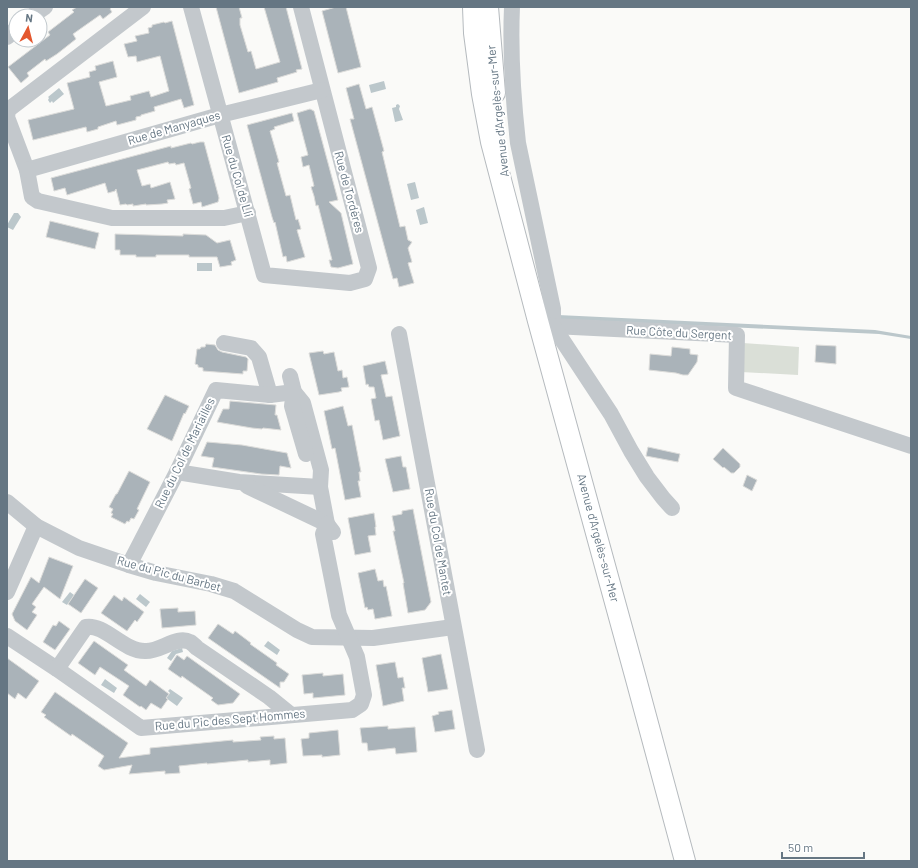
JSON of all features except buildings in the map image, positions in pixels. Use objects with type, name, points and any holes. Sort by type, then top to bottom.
[{"type":"main road","name":"Avenue d'Argelès-sur-Mer","points":[[473,7],[474,33],[491,142],[510,214],[546,325],[636,679],[685,861]]},
{"type":"main road","name":"Avenue d'Argelès-sur-Mer","points":[[488,7],[497,115],[510,214]]},
{"type":"street","points":[[143,7],[8,110],[7,118],[27,170],[32,196],[38,201],[112,218],[224,218],[248,213]]},
{"type":"street","name":"Rue du Col de Lli","points":[[191,7],[264,275]]},
{"type":"street","name":"Rue de Tordères","points":[[264,275],[350,283],[365,279],[368,268],[301,7]]},
{"type":"street","points":[[512,7],[511,33],[515,121],[518,143],[553,309],[546,325],[611,414],[647,477],[672,508]]},
{"type":"street","name":"Rue de Manyaques","points":[[27,170],[220,116],[322,90]]},
{"type":"street","name":"Rue Côte du Sergent","points":[[546,325],[737,335],[736,388],[911,446]]},
{"type":"street","name":"Rue du Col de Mantet","points":[[399,334],[476,750]]},
{"type":"street","points":[[224,343],[251,348],[259,357],[270,395]]},
{"type":"street","points":[[290,376],[294,392],[303,403],[321,470],[320,487],[327,524],[333,532],[349,613],[348,638]]},
{"type":"street","name":"Rue du Col de Mariailles","points":[[129,565],[177,472],[216,390],[270,395],[294,392]]},
{"type":"street","points":[[177,472],[239,482],[320,487]]},
{"type":"street","points":[[239,482],[327,524]]},
{"type":"street","name":"Rue du Pic du Barbet","points":[[7,502],[36,526],[79,548],[156,573],[211,584],[234,591],[297,630],[312,637],[373,638],[454,626]]},
{"type":"street","points":[[7,592],[36,526]]},
{"type":"street","points":[[57,669],[86,627],[92,626],[100,629],[126,646],[145,651],[160,649],[176,640],[189,641],[269,697],[290,714]]},
{"type":"street","name":"Rue du Pic des Sept Hommes","points":[[7,636],[141,728],[290,714],[352,710],[361,704],[364,694],[357,657],[348,638]]},
{"type":"shaded area","points":[[384,81],[386,89],[371,93],[369,85]]},
{"type":"shaded area","points":[[59,88],[64,94],[53,103],[52,101],[50,103],[48,97]]},
{"type":"shaded area","points":[[398,104],[400,106],[399,109],[403,120],[395,122],[392,108],[396,107]]},
{"type":"shaded area","points":[[415,182],[419,198],[411,200],[407,184]]},
{"type":"shaded area","points":[[424,207],[428,223],[420,225],[416,210]]},
{"type":"shaded area","points":[[14,213],[18,213],[21,217],[13,230],[7,227],[7,225]]},
{"type":"shaded area","points":[[197,263],[212,263],[212,271],[197,271]]},
{"type":"shaded area","points":[[558,315],[875,330],[911,336],[911,339],[879,334],[557,319]]},
{"type":"shaded area","points":[[743,343],[799,347],[798,375],[741,372]]},
{"type":"shaded area","points":[[70,592],[74,595],[67,605],[62,602]]},
{"type":"shaded area","points":[[140,594],[150,602],[146,607],[136,599]]},
{"type":"shaded area","points":[[268,641],[280,650],[277,655],[264,646]]},
{"type":"shaded area","points":[[182,648],[183,652],[176,654],[171,661],[167,658],[172,651]]},
{"type":"shaded area","points":[[105,679],[117,688],[114,693],[101,685]]},
{"type":"shaded area","points":[[170,689],[183,698],[177,706],[166,698],[170,693],[168,691]]}]
